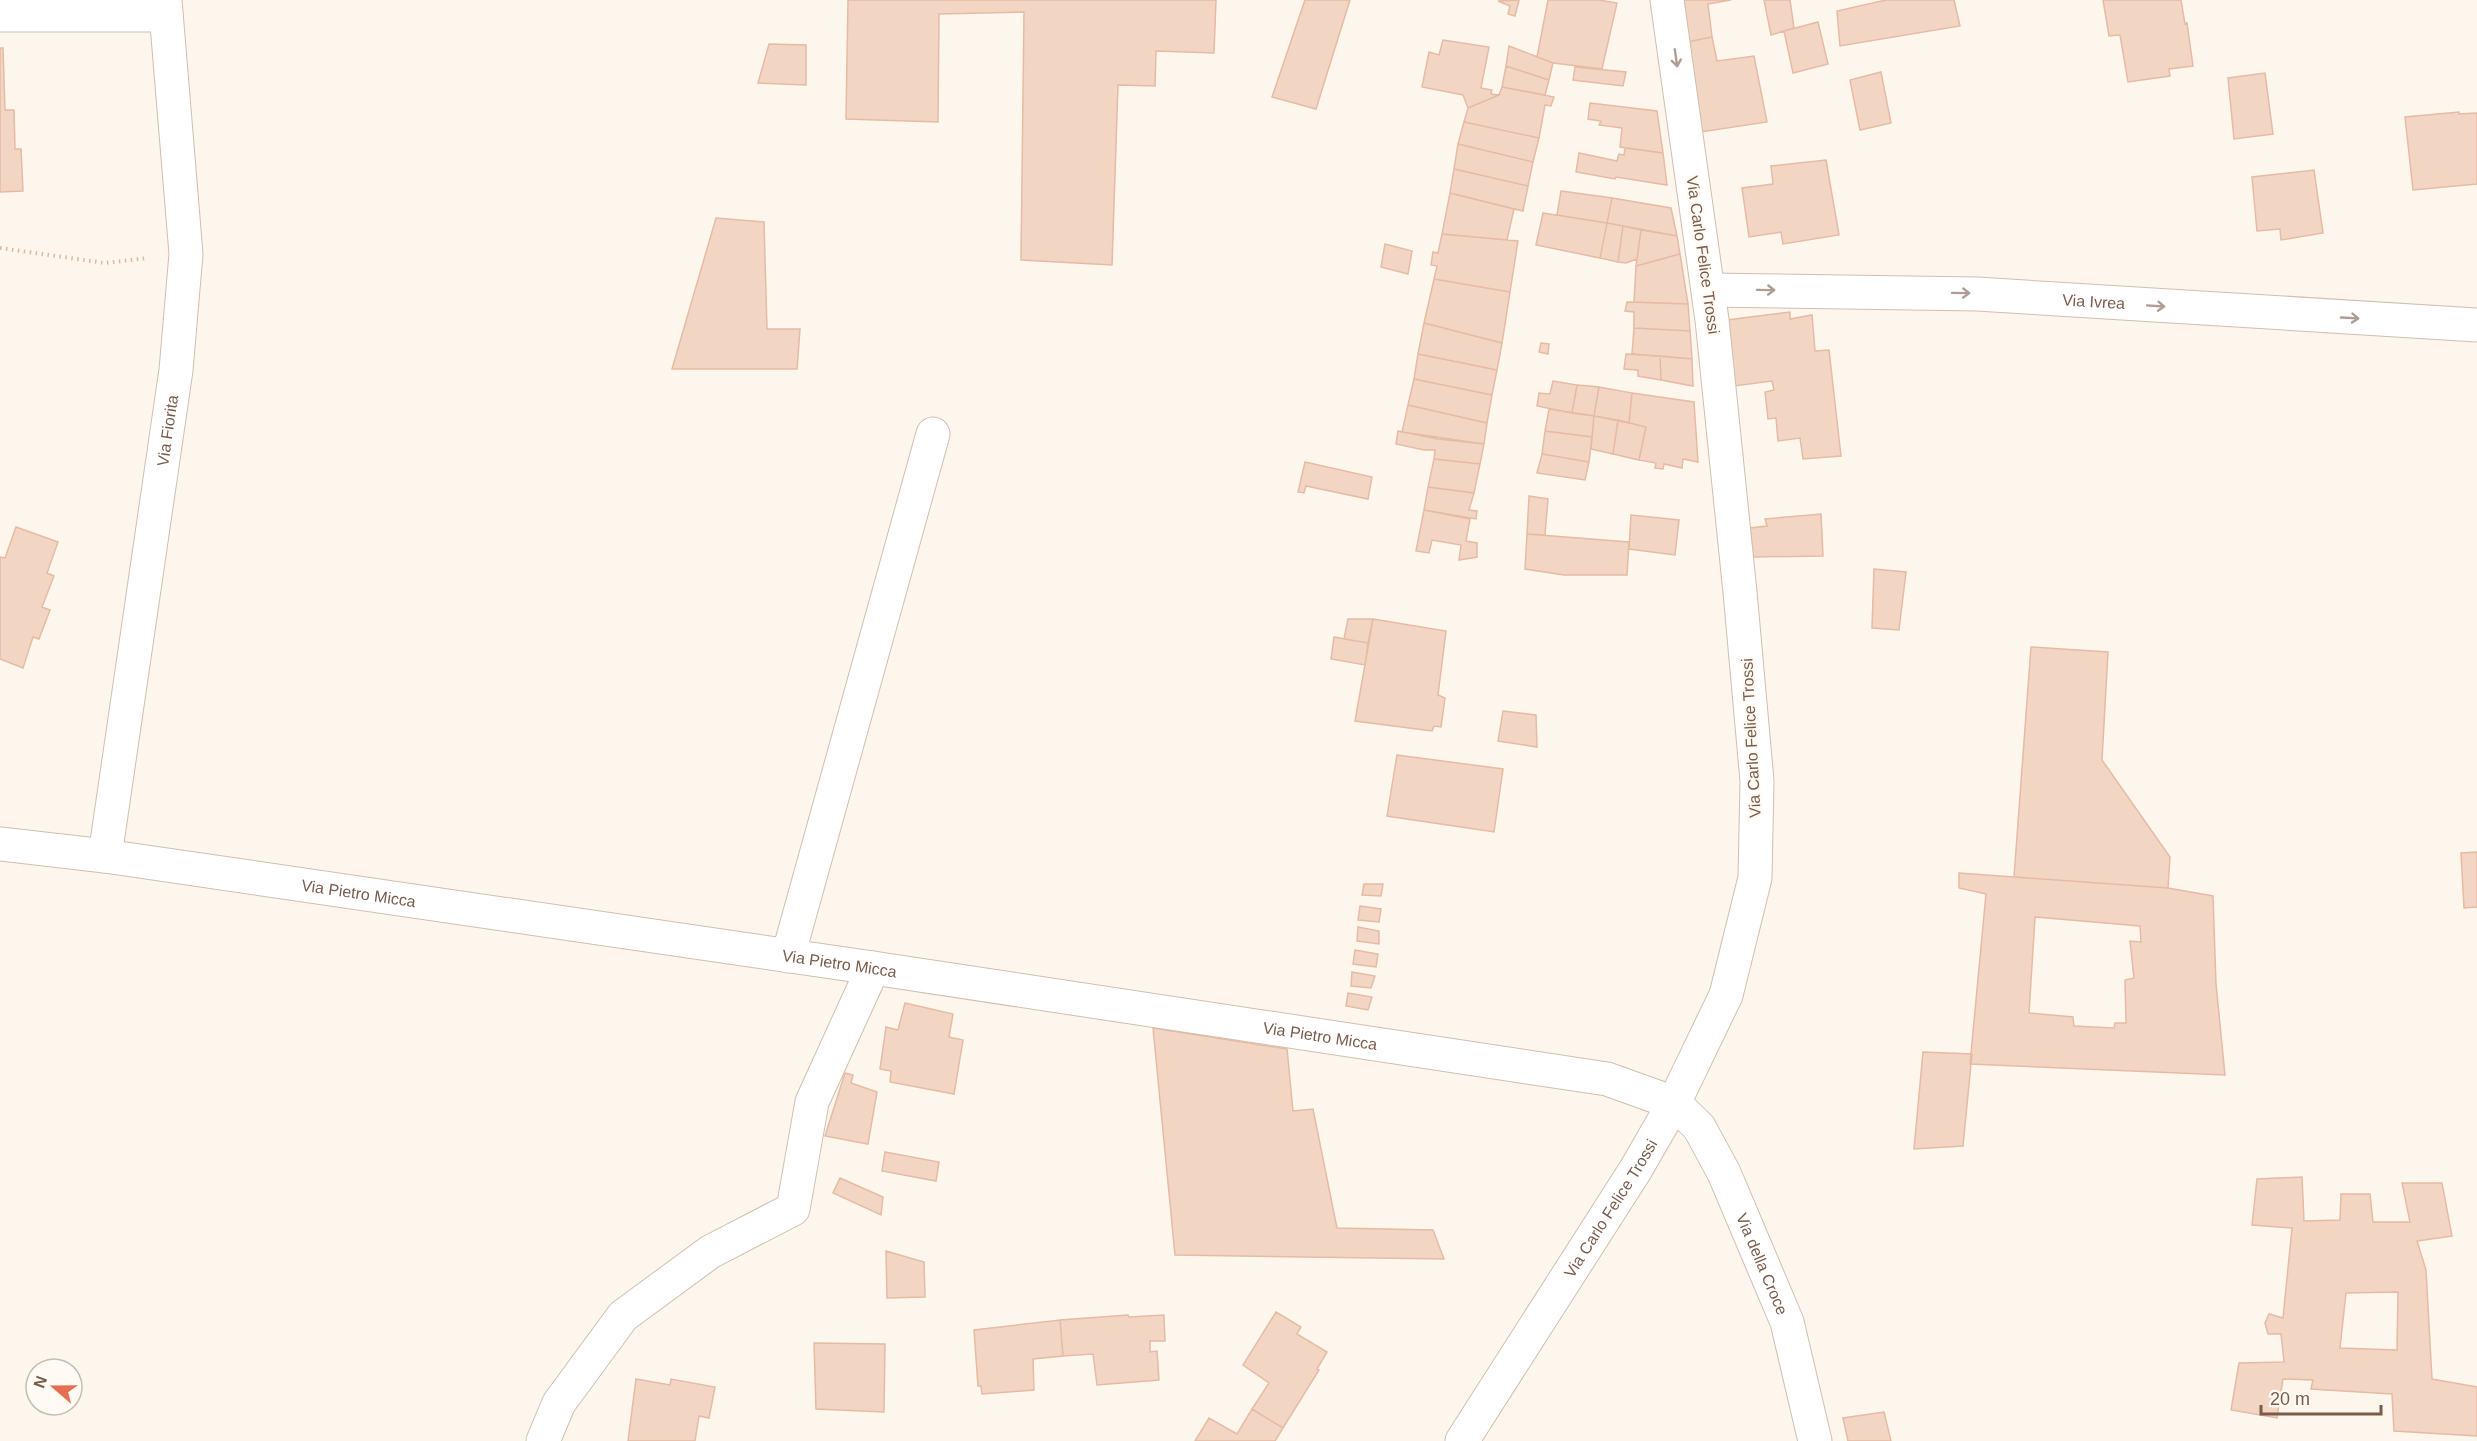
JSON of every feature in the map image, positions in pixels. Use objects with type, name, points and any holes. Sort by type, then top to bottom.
[{"type":"street","name":"Via Carlo Felice Trossi","points":[[1462,1441],[1636,1169],[1674,1102],[1726,995],[1755,878],[1757,782],[1740,592],[1708,290],[1667,0]]},
{"type":"street","points":[[0,15],[165,8]]},
{"type":"street","name":"Via Fiorita","points":[[105,856],[176,370],[186,254],[165,8]]},
{"type":"street","name":"Via Ivrea","points":[[1708,290],[1977,294],[2477,325]]},
{"type":"street","points":[[788,956],[933,434]]},
{"type":"street","name":"Via Pietro Micca","points":[[0,844],[105,856],[873,968],[1607,1079],[1674,1102]]},
{"type":"street","points":[[543,1441],[559,1403],[623,1316],[710,1252],[793,1209],[812,1102],[873,968]]},
{"type":"street","name":"Via della Croce","points":[[1674,1102],[1700,1127],[1724,1173],[1787,1322],[1815,1441]]},
{"type":"path","points":[[0,248],[105,263],[186,254]]},
{"type":"building","points":[[848,0],[1216,0],[1214,53],[1156,51],[1155,86],[1118,85],[1112,265],[1021,260],[1024,12],[939,14],[938,122],[846,119]]},
{"type":"building","points":[[1305,0],[1350,0],[1316,109],[1272,97]]},
{"type":"building","points":[[1519,0],[1515,16],[1508,14],[1510,6],[1498,1]]},
{"type":"building","points":[[1548,0],[1599,0],[1617,3],[1602,69],[1553,63],[1537,57]]},
{"type":"building","points":[[1677,0],[1731,0],[1708,4],[1712,37],[1687,42]]},
{"type":"building","points":[[1764,0],[1790,0],[1794,28],[1771,35]]},
{"type":"building","points":[[1886,0],[1954,0],[1960,26],[1840,46],[1837,11]]},
{"type":"building","points":[[2103,0],[2181,0],[2193,66],[2169,69],[2170,76],[2128,82],[2120,35],[2109,36]]},
{"type":"building","points":[[1818,22],[1828,64],[1793,73],[1784,31]]},
{"type":"building","points":[[1712,37],[1717,61],[1754,56],[1767,122],[1701,132],[1687,42]]},
{"type":"building","points":[[1443,40],[1489,47],[1481,88],[1492,90],[1491,94],[1499,95],[1468,108],[1463,95],[1422,87],[1429,52],[1439,55]]},
{"type":"building","points":[[769,44],[806,45],[806,85],[758,83]]},
{"type":"building","points":[[1509,46],[1553,63],[1549,80],[1506,66]]},
{"type":"building","points":[[0,48],[3,48],[5,110],[14,110],[15,149],[21,149],[23,191],[0,192]]},
{"type":"building","points":[[1506,66],[1549,80],[1545,95],[1502,87]]},
{"type":"building","points":[[1575,67],[1626,72],[1623,86],[1573,80]]},
{"type":"building","points":[[1881,72],[1891,123],[1860,130],[1850,80]]},
{"type":"building","points":[[2265,73],[2273,134],[2234,139],[2228,78]]},
{"type":"building","points":[[1502,87],[1554,97],[1551,106],[1545,105],[1539,138],[1464,122],[1468,108],[1499,95]]},
{"type":"building","points":[[1590,103],[1657,111],[1663,153],[1620,147],[1622,128],[1599,125],[1601,121],[1588,119]]},
{"type":"building","points":[[2459,112],[2459,114],[2477,113],[2477,184],[2413,190],[2405,117]]},
{"type":"building","points":[[1464,122],[1539,138],[1533,162],[1458,144]]},
{"type":"building","points":[[1458,144],[1533,162],[1528,186],[1454,169]]},
{"type":"building","points":[[1625,148],[1663,153],[1667,185],[1576,172],[1579,153],[1617,161],[1619,154],[1624,155]]},
{"type":"building","points":[[1826,160],[1839,235],[1783,244],[1781,232],[1749,237],[1742,188],[1773,184],[1771,166]]},
{"type":"building","points":[[1454,169],[1528,186],[1523,211],[1450,193]]},
{"type":"building","points":[[2314,170],[2323,233],[2281,240],[2280,229],[2257,231],[2252,177]]},
{"type":"building","points":[[1561,191],[1612,198],[1607,223],[1557,215]]},
{"type":"building","points":[[1450,193],[1514,209],[1507,240],[1442,234]]},
{"type":"building","points":[[1612,198],[1671,208],[1677,236],[1607,223]]},
{"type":"building","points":[[1543,213],[1607,223],[1600,258],[1536,245]]},
{"type":"building","points":[[716,218],[764,222],[767,329],[800,329],[797,369],[672,369]]},
{"type":"building","points":[[1607,223],[1623,226],[1618,262],[1600,258]]},
{"type":"building","points":[[1623,226],[1641,230],[1637,259],[1626,263],[1618,262]]},
{"type":"building","points":[[1641,230],[1677,236],[1680,254],[1636,266]]},
{"type":"building","points":[[1442,234],[1518,241],[1510,292],[1434,279],[1437,266],[1431,265],[1433,252],[1438,253]]},
{"type":"building","points":[[1385,244],[1412,251],[1408,274],[1381,267]]},
{"type":"building","points":[[1680,254],[1688,304],[1634,302],[1636,266]]},
{"type":"building","points":[[1434,279],[1510,292],[1502,343],[1424,323]]},
{"type":"building","points":[[1627,302],[1688,304],[1690,331],[1634,328],[1634,312],[1625,311]]},
{"type":"building","points":[[1790,312],[1790,319],[1812,315],[1815,351],[1829,350],[1841,456],[1803,459],[1800,438],[1778,441],[1776,418],[1768,419],[1765,392],[1774,390],[1772,381],[1734,386],[1727,320]]},
{"type":"building","points":[[1424,323],[1502,343],[1497,370],[1418,354]]},
{"type":"building","points":[[1634,328],[1690,331],[1692,359],[1632,354]]},
{"type":"building","points":[[1541,343],[1549,344],[1548,354],[1539,352]]},
{"type":"building","points":[[1418,354],[1497,370],[1492,395],[1414,379]]},
{"type":"building","points":[[1626,354],[1660,356],[1661,380],[1638,376],[1638,370],[1624,369]]},
{"type":"building","points":[[1660,356],[1692,359],[1693,386],[1661,380]]},
{"type":"building","points":[[1414,379],[1492,395],[1487,423],[1408,405]]},
{"type":"building","points":[[1553,381],[1577,385],[1572,413],[1537,406],[1539,393],[1550,394]]},
{"type":"building","points":[[1577,385],[1599,387],[1594,416],[1572,413]]},
{"type":"building","points":[[1599,387],[1632,393],[1629,423],[1594,416]]},
{"type":"building","points":[[1632,393],[1694,402],[1698,462],[1683,459],[1682,468],[1664,464],[1663,469],[1655,468],[1656,463],[1639,460],[1646,427],[1629,423]]},
{"type":"building","points":[[1408,405],[1487,423],[1484,444],[1402,432]]},
{"type":"building","points":[[1549,409],[1594,416],[1592,437],[1545,431]]},
{"type":"building","points":[[1594,416],[1618,420],[1613,454],[1591,449]]},
{"type":"building","points":[[1618,420],[1646,427],[1639,460],[1613,454]]},
{"type":"building","points":[[1398,431],[1438,439],[1484,444],[1480,464],[1434,459],[1435,450],[1396,444]]},
{"type":"building","points":[[1545,431],[1592,437],[1589,462],[1542,454]]},
{"type":"building","points":[[1542,454],[1589,462],[1585,480],[1537,473]]},
{"type":"building","points":[[1434,459],[1480,464],[1474,493],[1428,487]]},
{"type":"building","points":[[1305,462],[1372,477],[1368,499],[1306,486],[1304,493],[1298,492]]},
{"type":"building","points":[[1428,487],[1474,493],[1469,510],[1477,511],[1476,519],[1424,510]]},
{"type":"building","points":[[1529,496],[1548,499],[1545,535],[1527,534]]},
{"type":"building","points":[[1424,510],[1470,519],[1466,541],[1477,543],[1477,557],[1459,560],[1461,545],[1432,540],[1429,553],[1416,551]]},
{"type":"building","points":[[1821,514],[1823,556],[1753,557],[1750,528],[1767,526],[1765,519]]},
{"type":"building","points":[[1631,515],[1679,520],[1675,555],[1629,549]]},
{"type":"building","points":[[16,527],[58,542],[47,573],[54,576],[42,607],[50,610],[39,639],[33,637],[23,668],[0,659],[0,557],[5,558]]},
{"type":"building","points":[[1527,534],[1629,542],[1627,575],[1564,575],[1525,569]]},
{"type":"building","points":[[1874,569],[1906,572],[1899,630],[1872,628]]},
{"type":"building","points":[[1348,619],[1373,619],[1368,643],[1344,639]]},
{"type":"building","points":[[1373,619],[1446,631],[1438,695],[1445,698],[1441,727],[1434,726],[1432,731],[1355,721]]},
{"type":"building","points":[[1334,637],[1368,643],[1365,665],[1331,659]]},
{"type":"building","points":[[2031,647],[2108,652],[2102,760],[2170,857],[2168,888],[2014,877]]},
{"type":"building","points":[[1503,711],[1536,715],[1537,747],[1498,741]]},
{"type":"building","points":[[1397,755],[1503,769],[1494,832],[1387,816]]},
{"type":"building","points":[[2477,852],[2477,907],[2464,908],[2461,853]]},
{"type":"building","points":[[1959,873],[2168,888],[2213,896],[2216,984],[2225,1075],[1970,1064],[1986,894],[1959,888]],"holes":[[[2035,917],[2140,926],[2141,942],[2130,941],[2134,978],[2125,980],[2126,1023],[2115,1023],[2114,1028],[2074,1026],[2073,1017],[2029,1013]]]},
{"type":"building","points":[[1364,884],[1383,884],[1381,896],[1362,895]]},
{"type":"building","points":[[1360,906],[1381,909],[1379,922],[1358,920]]},
{"type":"building","points":[[1358,927],[1379,931],[1379,944],[1357,941]]},
{"type":"building","points":[[1355,950],[1378,954],[1376,967],[1353,964]]},
{"type":"building","points":[[1352,972],[1375,976],[1371,988],[1351,986]]},
{"type":"building","points":[[1348,993],[1372,997],[1368,1010],[1346,1006]]},
{"type":"building","points":[[905,1003],[953,1014],[949,1037],[963,1040],[954,1094],[890,1082],[891,1071],[880,1069],[886,1027],[898,1030]]},
{"type":"building","points":[[1153,1028],[1287,1049],[1293,1111],[1313,1109],[1337,1228],[1433,1230],[1444,1259],[1175,1255]]},
{"type":"building","points":[[1923,1052],[1972,1054],[1963,1146],[1914,1149]]},
{"type":"building","points":[[845,1073],[853,1075],[851,1083],[877,1092],[868,1144],[825,1136]]},
{"type":"building","points":[[885,1152],[939,1162],[936,1181],[882,1171]]},
{"type":"building","points":[[2302,1177],[2304,1221],[2340,1220],[2341,1194],[2370,1194],[2373,1222],[2410,1222],[2402,1183],[2442,1183],[2452,1236],[2417,1241],[2426,1270],[2432,1379],[2477,1387],[2477,1436],[2394,1431],[2392,1394],[2311,1389],[2313,1380],[2283,1379],[2277,1418],[2231,1410],[2239,1363],[2284,1362],[2281,1334],[2268,1334],[2265,1323],[2269,1314],[2283,1318],[2292,1228],[2252,1225],[2257,1179]],"holes":[[[2398,1292],[2397,1350],[2340,1348],[2346,1293]]]},
{"type":"building","points":[[840,1178],[883,1197],[881,1215],[833,1193]]},
{"type":"building","points":[[886,1251],[924,1262],[925,1297],[887,1298]]},
{"type":"building","points":[[1276,1312],[1301,1327],[1297,1334],[1327,1352],[1317,1369],[1319,1370],[1283,1428],[1252,1409],[1269,1383],[1243,1365]]},
{"type":"building","points":[[1128,1315],[1129,1317],[1164,1315],[1165,1341],[1150,1341],[1150,1352],[1157,1351],[1159,1380],[1097,1385],[1093,1354],[1063,1356],[1060,1320]]},
{"type":"building","points":[[1060,1320],[1063,1356],[1033,1359],[1034,1390],[982,1394],[981,1386],[978,1386],[974,1330]]},
{"type":"building","points":[[814,1343],[885,1344],[884,1412],[816,1409]]},
{"type":"building","points":[[636,1379],[670,1385],[671,1379],[715,1387],[709,1418],[699,1416],[695,1441],[628,1441]]},
{"type":"building","points":[[1252,1409],[1283,1428],[1275,1441],[1195,1441],[1209,1418],[1237,1434]]},
{"type":"building","points":[[1884,1412],[1891,1441],[1848,1441],[1843,1418]]}]
